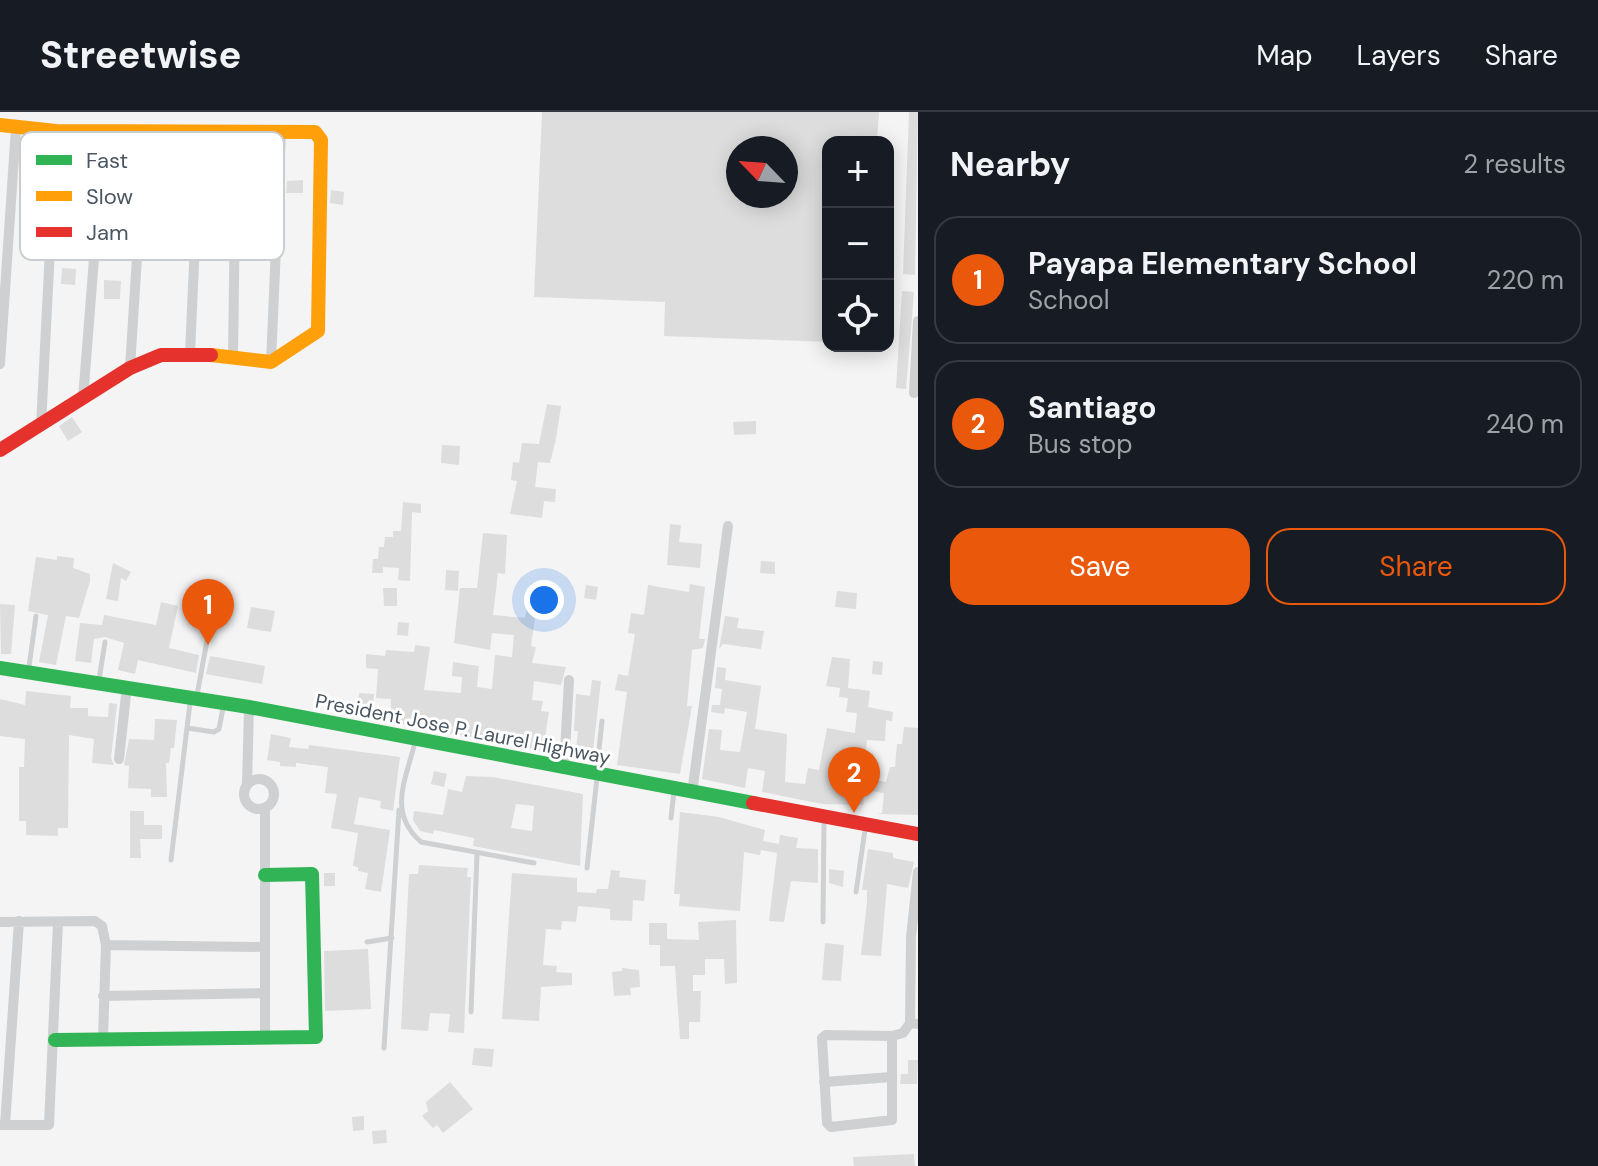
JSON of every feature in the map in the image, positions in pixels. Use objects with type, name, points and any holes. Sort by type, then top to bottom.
[{"type":"main road","points":[[0,125],[56,131],[315,132],[321,140],[318,331],[271,362],[190,353],[161,355],[130,368],[0,450]]},
{"type":"main road","name":"President Jose P. Laurel Highway","points":[[0,668],[249,707],[597,776],[918,834]]},
{"type":"main road","points":[[55,1040],[316,1037],[312,874],[265,875]]},
{"type":"street","points":[[0,364],[16,128]]},
{"type":"street","points":[[41,426],[49,260]]},
{"type":"street","points":[[83,399],[94,260]]},
{"type":"street","points":[[130,368],[137,260]]},
{"type":"street","points":[[190,353],[194,260]]},
{"type":"street","points":[[233,357],[234,260]]},
{"type":"street","points":[[271,362],[275,260]]},
{"type":"street","points":[[914,393],[918,321]]},
{"type":"street","points":[[692,793],[728,526]]},
{"type":"street","points":[[564,769],[569,680]]},
{"type":"street","points":[[119,759],[127,686]]},
{"type":"street","points":[[249,707],[247,785],[244,794],[247,803],[254,808],[265,808]]},
{"type":"street","points":[[247,785],[256,779],[270,783],[274,798],[265,808],[265,1037]]},
{"type":"street","points":[[892,1036],[890,1122],[831,1127],[827,1123],[822,1038],[826,1035],[892,1036],[903,1033],[914,1024],[911,937],[918,872]]},
{"type":"street","points":[[19,921],[2,1125],[49,1125],[58,922]]},
{"type":"street","points":[[0,922],[95,921],[104,930],[103,1039]]},
{"type":"street","points":[[106,945],[265,947]]},
{"type":"street","points":[[103,996],[265,993]]},
{"type":"street","points":[[824,1082],[892,1077]]},
{"type":"lane","points":[[29,672],[36,616]]},
{"type":"lane","points":[[171,860],[187,728],[209,630]]},
{"type":"lane","points":[[98,681],[105,642]]},
{"type":"lane","points":[[187,728],[214,732],[219,729],[223,703]]},
{"type":"lane","points":[[587,868],[602,721]]},
{"type":"lane","points":[[384,1048],[399,810],[415,741]]},
{"type":"lane","points":[[671,818],[674,790]]},
{"type":"lane","points":[[399,810],[408,830],[421,842],[534,863]]},
{"type":"lane","points":[[823,922],[824,817]]},
{"type":"lane","points":[[856,892],[865,825]]},
{"type":"lane","points":[[471,1012],[477,854]]},
{"type":"lane","points":[[367,942],[392,938]]},
{"type":"building","points":[[542,112],[879,112],[877,136],[822,136],[822,342],[664,336],[665,302],[534,297]]},
{"type":"building","points":[[909,112],[918,112],[915,275],[903,274]]},
{"type":"building","points":[[303,180],[303,193],[286,193],[287,181]]},
{"type":"building","points":[[331,190],[344,192],[343,205],[330,203]]},
{"type":"building","points":[[62,268],[76,269],[75,285],[61,284]]},
{"type":"building","points":[[104,280],[121,281],[120,299],[104,299]]},
{"type":"building","points":[[902,291],[914,292],[906,389],[896,388]]},
{"type":"building","points":[[547,404],[561,406],[550,463],[538,462],[535,487],[556,489],[555,502],[544,501],[542,518],[510,514],[517,481],[511,480],[513,462],[519,463],[522,443],[539,444]]},
{"type":"building","points":[[72,417],[82,432],[68,441],[59,426]]},
{"type":"building","points":[[756,421],[756,434],[734,435],[733,422]]},
{"type":"building","points":[[442,445],[460,446],[459,465],[441,463]]},
{"type":"building","points":[[403,502],[421,504],[421,513],[412,512],[410,581],[398,580],[399,568],[383,567],[383,573],[372,573],[373,559],[378,559],[379,547],[384,547],[385,537],[393,537],[393,531],[401,531]]},
{"type":"building","points":[[670,524],[681,525],[679,542],[702,544],[700,568],[667,565]]},
{"type":"building","points":[[483,533],[507,535],[505,574],[498,573],[493,615],[525,618],[531,583],[540,584],[531,646],[536,647],[532,663],[566,667],[561,685],[534,681],[532,700],[543,701],[541,711],[549,712],[543,751],[390,722],[391,699],[376,698],[378,669],[366,668],[366,654],[385,656],[386,650],[414,652],[415,645],[430,647],[424,690],[461,693],[462,677],[452,676],[453,662],[479,666],[477,687],[492,689],[495,655],[512,657],[514,635],[492,633],[490,650],[454,643],[460,588],[477,588]]},
{"type":"building","points":[[57,556],[74,558],[73,568],[90,574],[90,581],[79,618],[66,616],[56,665],[39,662],[48,615],[28,611],[36,557],[57,560]]},
{"type":"building","points":[[761,561],[775,562],[775,574],[760,573]]},
{"type":"building","points":[[113,563],[131,572],[126,581],[121,578],[118,601],[106,599]]},
{"type":"building","points":[[446,570],[459,571],[458,591],[445,590]]},
{"type":"building","points":[[194,582],[213,585],[210,602],[192,599]]},
{"type":"building","points":[[690,584],[705,587],[699,639],[705,639],[703,648],[692,650],[687,706],[692,706],[680,774],[617,765],[627,692],[615,690],[618,674],[628,676],[635,634],[628,633],[631,613],[644,615],[648,585],[689,592]]},
{"type":"building","points":[[586,585],[598,587],[596,600],[584,598]]},
{"type":"building","points":[[383,588],[397,588],[397,606],[384,606]]},
{"type":"building","points":[[837,591],[857,593],[856,609],[835,607]]},
{"type":"building","points":[[161,602],[178,606],[169,648],[199,655],[196,673],[138,660],[135,674],[118,670],[124,643],[105,637],[94,639],[91,663],[75,661],[80,623],[102,625],[104,615],[156,625]]},
{"type":"building","points":[[0,604],[15,605],[11,654],[1,654]]},
{"type":"building","points":[[251,607],[275,611],[271,632],[247,628]]},
{"type":"building","points":[[725,616],[739,618],[737,628],[764,631],[761,649],[723,644],[719,649]]},
{"type":"building","points":[[398,622],[409,623],[408,636],[397,635]]},
{"type":"building","points":[[210,656],[265,666],[262,684],[206,674]]},
{"type":"building","points":[[832,657],[850,659],[848,688],[870,691],[868,707],[893,712],[892,721],[886,720],[885,741],[867,740],[862,778],[886,782],[890,767],[895,767],[897,744],[902,744],[904,727],[918,728],[918,815],[877,814],[882,813],[884,793],[865,790],[863,805],[822,804],[762,792],[765,771],[748,768],[745,788],[702,779],[709,729],[722,730],[720,750],[740,752],[747,712],[725,708],[724,714],[711,712],[712,705],[720,705],[722,689],[715,688],[717,667],[726,668],[725,680],[761,686],[755,729],[787,734],[785,782],[805,784],[808,768],[819,770],[827,728],[855,733],[857,713],[846,712],[848,698],[839,697],[840,688],[826,686]]},
{"type":"building","points":[[873,661],[883,662],[882,675],[872,674]]},
{"type":"building","points":[[592,680],[601,681],[592,759],[575,757],[578,731],[574,731],[576,694],[590,696]]},
{"type":"building","points":[[26,691],[71,696],[70,708],[88,708],[88,716],[108,717],[109,703],[117,704],[111,758],[114,765],[92,763],[94,739],[69,735],[68,828],[58,828],[58,836],[26,835],[26,821],[19,821],[19,767],[24,767],[25,739],[0,736],[0,699],[25,705]]},
{"type":"building","points":[[359,693],[374,694],[372,718],[357,715]]},
{"type":"building","points":[[155,719],[177,720],[174,748],[171,748],[169,763],[166,763],[167,797],[151,797],[151,789],[128,788],[129,766],[124,765],[129,739],[154,740]]},
{"type":"building","points":[[271,734],[291,738],[289,747],[308,749],[309,745],[400,757],[393,811],[380,808],[381,801],[359,797],[354,824],[390,830],[381,892],[365,889],[368,873],[358,871],[358,867],[353,866],[358,833],[331,828],[337,794],[325,793],[328,767],[296,763],[296,767],[280,766],[280,762],[267,760]]},
{"type":"building","points":[[434,771],[447,774],[444,787],[431,784]]},
{"type":"building","points":[[466,776],[493,777],[583,794],[580,866],[473,846],[474,838],[434,830],[433,834],[420,831],[413,820],[414,811],[443,815],[448,789],[462,792]],"holes":[[[516,804],[534,806],[532,831],[511,828]]]},
{"type":"building","points":[[130,811],[144,811],[144,825],[162,825],[162,839],[140,839],[141,858],[130,858]]},
{"type":"building","points":[[680,812],[719,817],[765,830],[763,841],[779,844],[780,835],[798,838],[796,848],[818,849],[818,883],[791,881],[784,922],[769,921],[777,853],[761,850],[760,855],[744,852],[740,911],[679,906],[680,894],[674,894]]},
{"type":"building","points":[[868,849],[893,853],[893,858],[914,862],[908,888],[887,884],[881,956],[861,955],[867,902],[867,890],[862,890]]},
{"type":"building","points":[[419,865],[468,868],[467,877],[471,877],[464,1033],[448,1032],[450,1014],[430,1013],[428,1031],[401,1029],[409,874],[418,874]]},
{"type":"building","points":[[829,869],[844,871],[843,887],[829,883]]},
{"type":"building","points":[[611,870],[620,871],[619,877],[646,880],[644,901],[633,900],[632,921],[610,920],[610,909],[578,906],[576,922],[562,921],[561,930],[546,929],[543,965],[557,966],[556,972],[572,973],[572,985],[541,987],[539,1021],[502,1019],[512,873],[577,878],[577,892],[596,893],[597,889],[608,889]]},
{"type":"building","points":[[324,873],[335,873],[335,886],[324,886]]},
{"type":"building","points":[[736,920],[737,983],[725,984],[724,959],[705,959],[705,975],[693,975],[693,991],[701,991],[700,1022],[689,1022],[689,1039],[680,1039],[675,966],[660,966],[660,945],[649,945],[649,923],[667,923],[667,939],[699,940],[698,922]]},
{"type":"building","points":[[825,943],[844,945],[841,981],[822,980]]},
{"type":"building","points":[[368,949],[371,1009],[325,1011],[324,951]]},
{"type":"building","points":[[622,968],[639,970],[640,987],[630,988],[631,995],[614,996],[612,972],[622,971]]},
{"type":"building","points":[[474,1048],[494,1049],[492,1067],[472,1065]]},
{"type":"building","points":[[908,1060],[918,1060],[917,1084],[900,1084],[901,1074],[908,1074]]},
{"type":"building","points":[[450,1082],[473,1109],[443,1133],[437,1125],[433,1128],[422,1116],[428,1111],[426,1102]]},
{"type":"building","points":[[364,1116],[364,1130],[353,1131],[352,1117]]},
{"type":"building","points":[[386,1130],[387,1143],[373,1144],[372,1131]]},
{"type":"building","points":[[914,1154],[915,1166],[854,1166],[853,1157]]},
{"type":"traffic: fast","points":[[0,668],[249,707],[753,803]]},
{"type":"traffic: fast","points":[[55,1040],[316,1037],[312,874],[265,875]]},
{"type":"traffic: slow","points":[[0,125],[56,131],[315,132],[321,140],[318,331],[271,362],[211,355]]},
{"type":"traffic: jam","points":[[0,450],[130,368],[161,355],[211,355]]},
{"type":"traffic: jam","points":[[753,803],[918,834]]},
{"type":"place","name":"Payapa Elementary School","points":[[208,645]]},
{"type":"place","name":"Santiago","points":[[854,813]]}]
